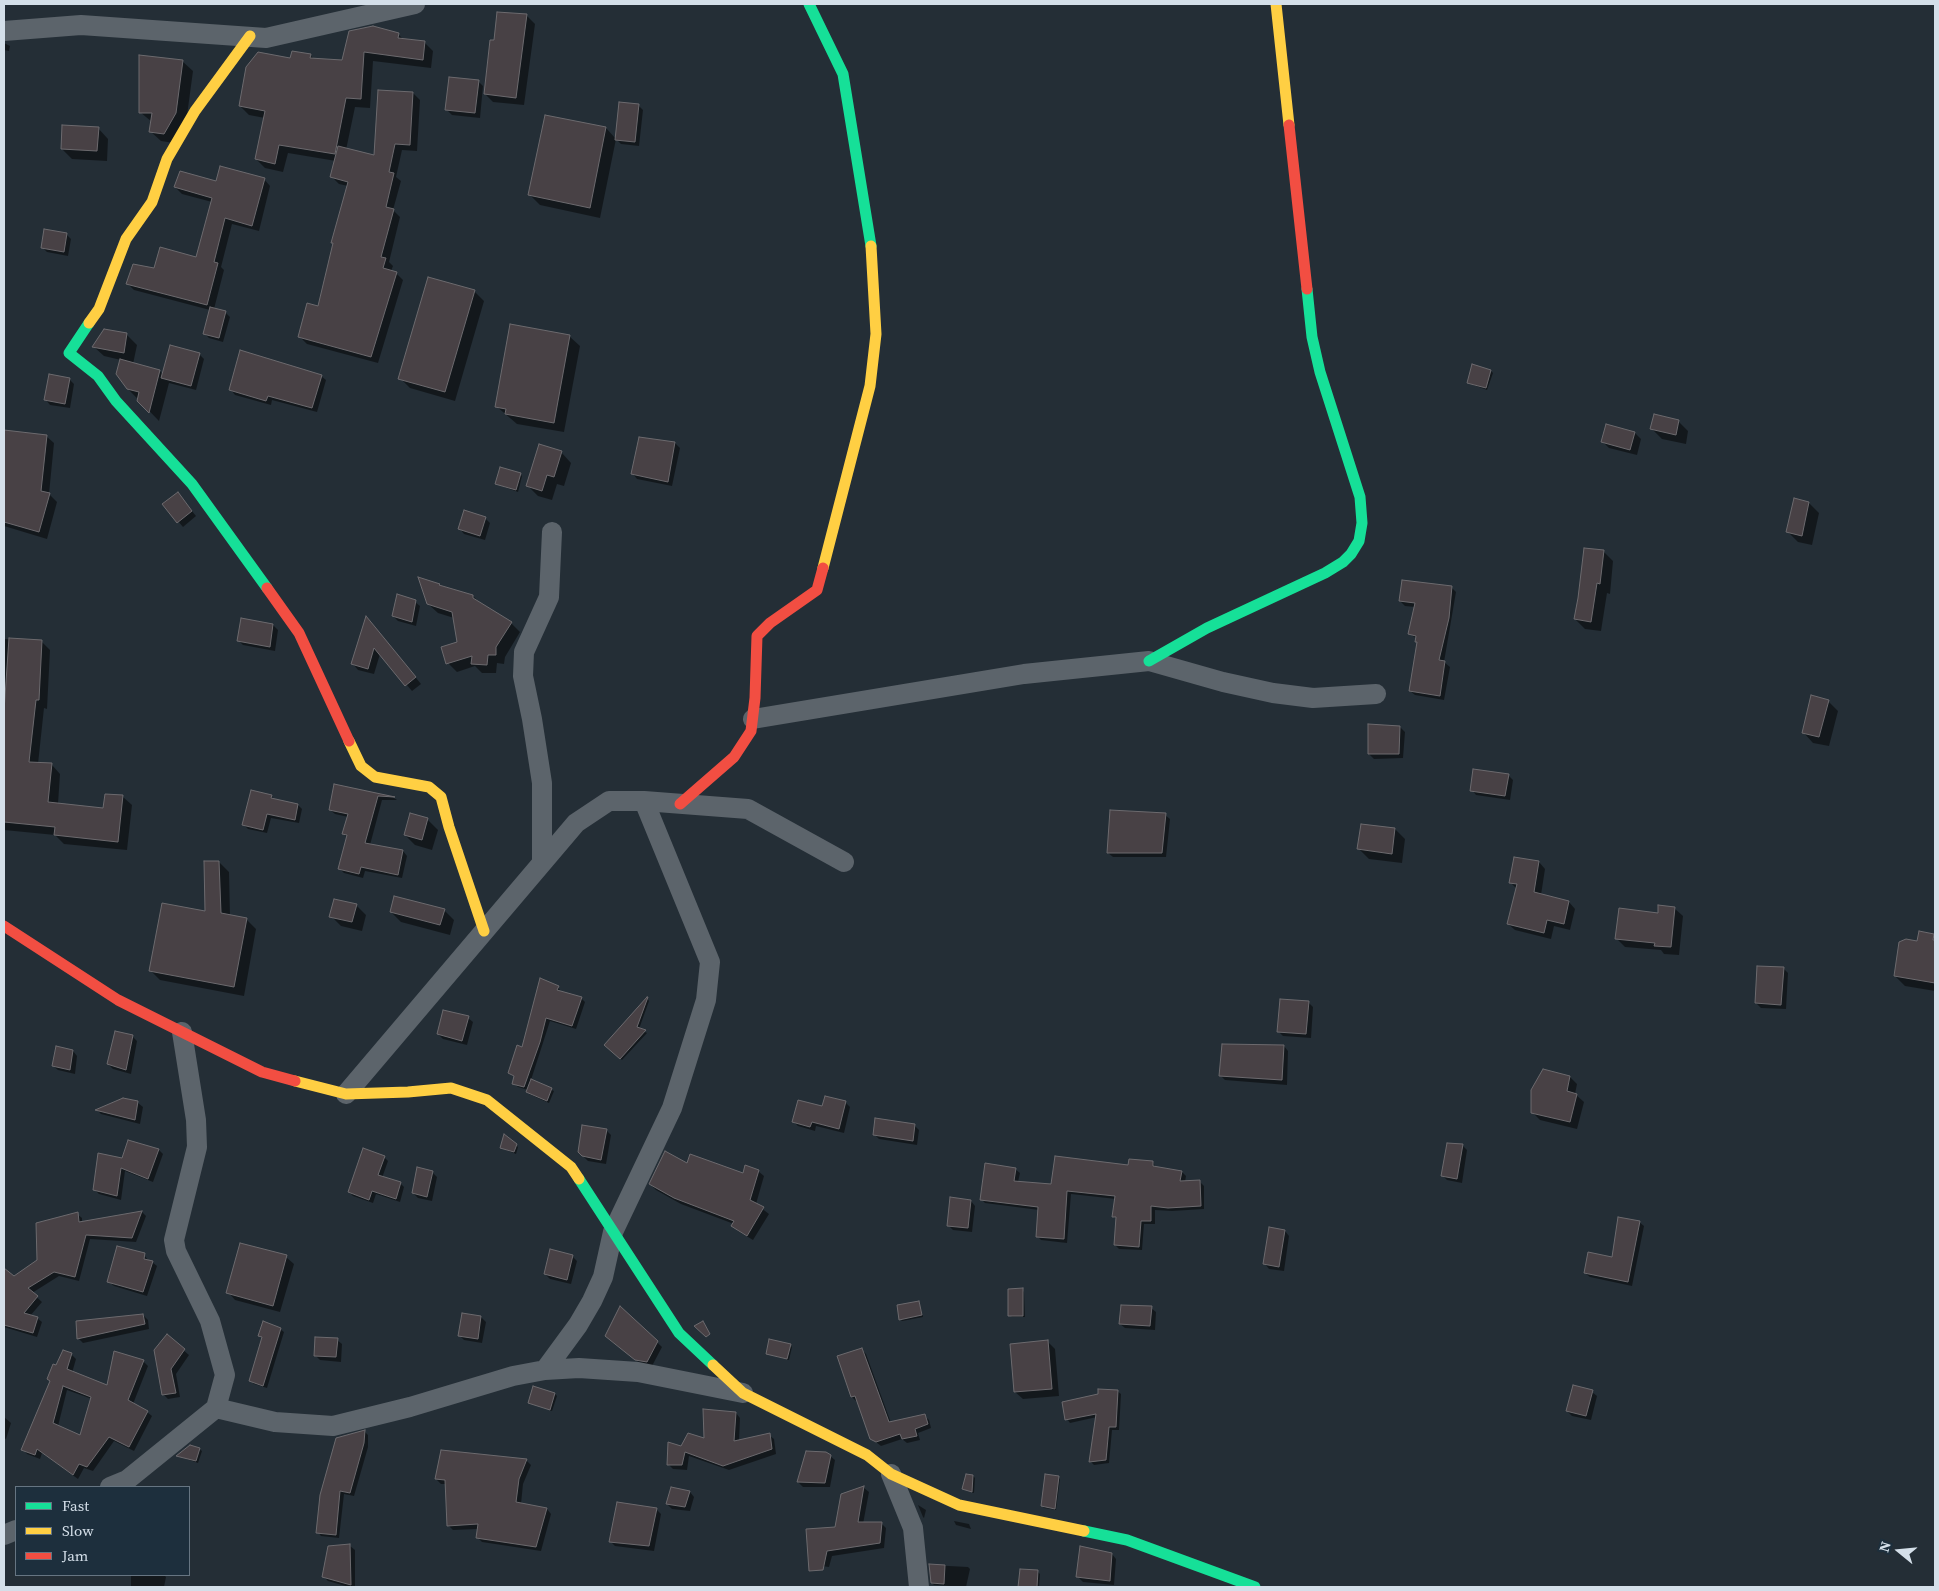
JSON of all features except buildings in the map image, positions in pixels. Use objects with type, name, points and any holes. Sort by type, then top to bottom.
[{"type":"street","points":[[4,31],[81,25],[266,38],[415,4]]},
{"type":"street","points":[[680,804],[734,757],[751,731],[757,636],[770,622],[817,590],[870,386],[876,334],[872,255],[842,74],[809,4]]},
{"type":"street","points":[[1149,662],[1207,628],[1325,573],[1352,554],[1359,541],[1362,523],[1360,497],[1320,372],[1312,337],[1276,4]]},
{"type":"street","points":[[250,36],[195,111],[167,159],[152,202],[126,239],[99,309],[69,354],[98,376],[116,401],[192,484],[246,558],[299,633],[361,766],[375,777],[429,787],[441,797],[449,827],[484,931]]},
{"type":"street","points":[[542,862],[542,784],[523,676],[524,652],[549,597],[552,532]]},
{"type":"street","points":[[752,719],[1024,674],[1149,662],[1273,693],[1313,698],[1376,694]]},
{"type":"street","points":[[346,1094],[576,823],[609,801],[644,801],[748,808],[844,862]]},
{"type":"street","points":[[545,1370],[578,1325],[592,1301],[603,1276],[613,1232],[672,1108],[706,1000],[710,962],[644,801]]},
{"type":"street","points":[[4,926],[118,1000],[262,1072],[346,1094],[408,1092],[451,1088],[487,1100],[571,1167],[679,1333],[743,1393]]},
{"type":"street","points":[[112,1486],[127,1480],[216,1408],[225,1375],[210,1321],[176,1251],[174,1240],[197,1147],[196,1120],[182,1032]]},
{"type":"street","points":[[216,1408],[275,1422],[333,1426],[410,1407],[512,1376],[545,1370],[579,1368],[638,1372],[743,1393],[867,1455],[892,1474],[959,1505],[1127,1540],[1255,1587]]},
{"type":"street","points":[[892,1474],[913,1528],[919,1587]]},
{"type":"traffic: fast","points":[[809,4],[843,74],[871,246]]},
{"type":"traffic: fast","points":[[1149,661],[1207,628],[1325,573],[1343,562],[1351,554],[1359,541],[1362,523],[1360,497],[1320,372],[1312,337],[1307,289]]},
{"type":"traffic: fast","points":[[89,323],[69,353],[98,376],[116,401],[192,484],[267,588]]},
{"type":"traffic: fast","points":[[579,1179],[679,1333],[713,1365]]},
{"type":"traffic: fast","points":[[1084,1531],[1127,1540],[1255,1587]]},
{"type":"traffic: slow","points":[[1276,4],[1289,125]]},
{"type":"traffic: slow","points":[[89,323],[99,309],[126,239],[152,202],[167,159],[195,111],[250,36]]},
{"type":"traffic: slow","points":[[823,568],[870,386],[876,334],[871,246]]},
{"type":"traffic: slow","points":[[349,741],[361,766],[375,777],[429,787],[441,797],[449,827],[484,931]]},
{"type":"traffic: slow","points":[[295,1081],[346,1094],[408,1092],[451,1088],[487,1100],[571,1167],[579,1179]]},
{"type":"traffic: slow","points":[[713,1365],[743,1393],[867,1455],[891,1474],[959,1505],[1084,1531]]},
{"type":"traffic: jam","points":[[1289,125],[1307,289]]},
{"type":"traffic: jam","points":[[680,804],[734,757],[751,731],[755,698],[757,636],[770,623],[817,590],[823,568]]},
{"type":"traffic: jam","points":[[267,588],[299,633],[349,741]]},
{"type":"traffic: jam","points":[[4,926],[118,1000],[262,1072],[295,1081]]}]
